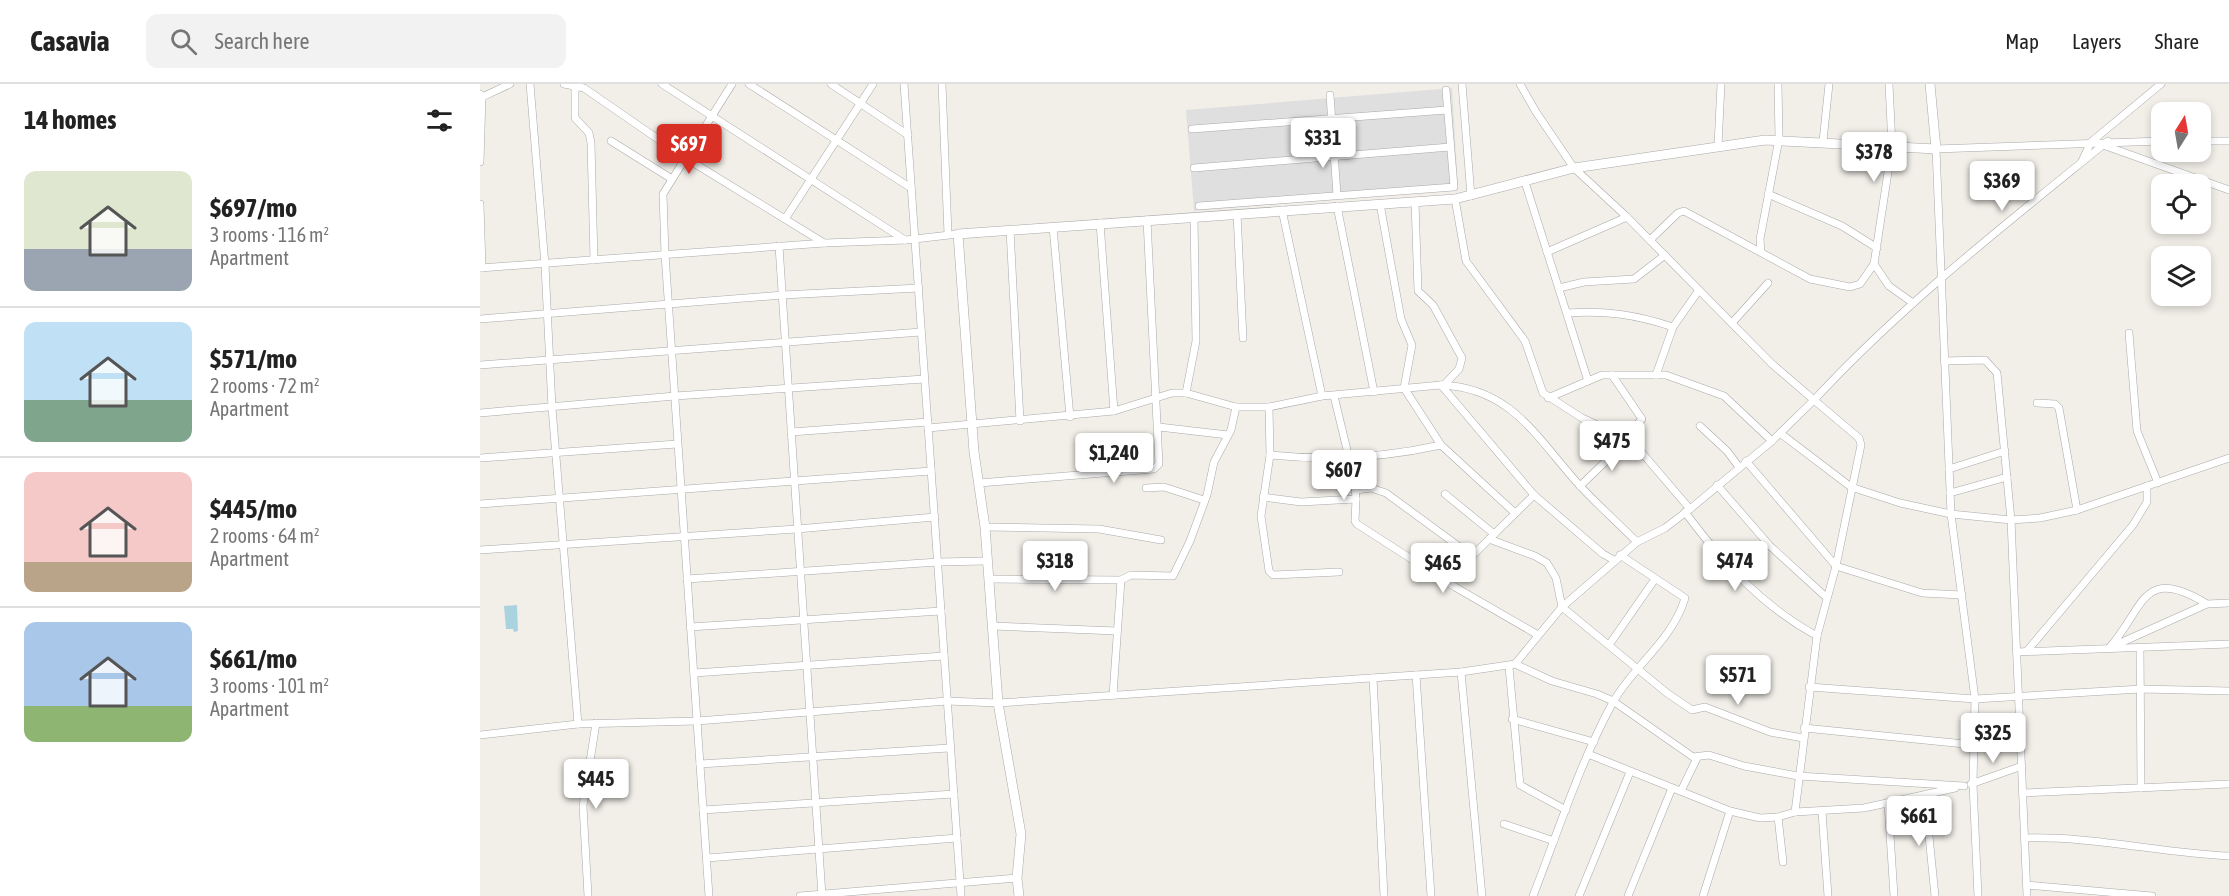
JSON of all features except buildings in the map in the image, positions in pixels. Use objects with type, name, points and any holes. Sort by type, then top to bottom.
[{"type":"street","points":[[480,162],[481,96],[510,84]]},
{"type":"street","points":[[530,84],[545,265],[546,315],[562,544],[578,723]]},
{"type":"street","points":[[564,84],[575,87],[586,86],[684,158],[825,243]]},
{"type":"street","points":[[662,84],[906,240]]},
{"type":"street","points":[[710,896],[677,444],[663,194],[732,84]]},
{"type":"street","points":[[749,84],[911,188]]},
{"type":"street","points":[[831,84],[908,135]]},
{"type":"street","points":[[784,219],[873,84]]},
{"type":"street","points":[[904,84],[961,896]]},
{"type":"street","points":[[942,84],[953,234],[972,423],[986,527],[998,703],[1021,834],[1017,878],[1019,896]]},
{"type":"street","points":[[1462,84],[1471,196]]},
{"type":"street","points":[[1520,84],[1550,135],[1574,168],[1650,240],[1772,364],[1859,438],[1860,452],[1836,566],[1817,636],[1795,812]]},
{"type":"street","points":[[1718,146],[1721,84]]},
{"type":"street","points":[[1761,252],[1760,239],[1779,139],[1778,84]]},
{"type":"street","points":[[1823,141],[1829,84]]},
{"type":"street","points":[[1650,240],[1678,213],[1684,211],[1810,279],[1850,287],[1860,284],[1874,264],[1892,146],[1889,84]]},
{"type":"street","points":[[1930,84],[1936,149],[1951,514],[1975,699],[1973,784],[1978,896]]},
{"type":"street","points":[[2081,164],[2091,142],[2161,84]]},
{"type":"street","points":[[575,87],[575,118],[589,134],[591,143],[594,260]]},
{"type":"street","points":[[1199,206],[1454,187],[1446,90]]},
{"type":"street","points":[[1330,95],[1338,195]]},
{"type":"street","points":[[1192,129],[1447,110]]},
{"type":"street","points":[[480,204],[481,268],[779,246],[906,240],[953,234],[1455,199],[1574,168],[1779,139],[1936,149],[2151,141]]},
{"type":"street","points":[[611,141],[672,179]]},
{"type":"street","points":[[2211,141],[2229,141]]},
{"type":"street","points":[[1566,810],[1520,785],[1512,718],[1512,665],[1563,607],[1617,557],[1637,542],[1665,528],[1772,441],[1850,362],[1913,303],[2106,143]]},
{"type":"street","points":[[2106,143],[2229,190]]},
{"type":"street","points":[[1194,168],[1450,147]]},
{"type":"street","points":[[1525,182],[1588,381]]},
{"type":"street","points":[[1768,194],[1842,226],[1876,248]]},
{"type":"street","points":[[1455,199],[1466,261],[1525,341],[1532,356],[1540,387],[1548,398],[1626,439],[1643,454],[1687,510],[1716,553],[1749,589],[1798,626],[1817,636]]},
{"type":"street","points":[[1415,202],[1418,291],[1433,306],[1462,358],[1459,369],[1442,385]]},
{"type":"street","points":[[1380,204],[1401,319],[1412,345],[1404,388],[1441,445],[1515,513]]},
{"type":"street","points":[[1337,206],[1374,392]]},
{"type":"street","points":[[1282,210],[1322,396]]},
{"type":"street","points":[[1237,214],[1243,338]]},
{"type":"street","points":[[1186,393],[1196,341],[1194,217]]},
{"type":"street","points":[[1547,252],[1627,218]]},
{"type":"street","points":[[979,483],[1154,469],[1159,464],[1158,397],[1147,220]]},
{"type":"street","points":[[1100,224],[1114,411]]},
{"type":"street","points":[[1053,227],[1070,417]]},
{"type":"street","points":[[1010,230],[1020,421]]},
{"type":"street","points":[[779,246],[822,895]]},
{"type":"street","points":[[1559,288],[1584,282],[1634,279],[1665,255]]},
{"type":"street","points":[[1874,264],[1888,286],[1913,303]]},
{"type":"street","points":[[1732,323],[1768,283]]},
{"type":"street","points":[[480,319],[783,295],[919,288]]},
{"type":"street","points":[[1656,375],[1673,327],[1699,290]]},
{"type":"street","points":[[1567,313],[1602,311],[1624,313],[1673,327]]},
{"type":"street","points":[[480,365],[921,333]]},
{"type":"street","points":[[2129,333],[2137,431],[2158,483]]},
{"type":"street","points":[[1944,361],[1985,360],[1998,373],[2011,520],[2027,896]]},
{"type":"street","points":[[1580,486],[1626,439],[1642,419],[1612,375]]},
{"type":"street","points":[[1548,398],[1598,376],[1676,377],[1718,393],[1772,441]]},
{"type":"street","points":[[480,413],[675,396],[924,379]]},
{"type":"street","points":[[1442,385],[1534,495],[1603,554],[1617,557],[1685,598],[1682,609],[1613,701],[1588,754],[1533,896]]},
{"type":"street","points":[[791,432],[1070,417],[1114,411],[1172,393],[1186,393],[1236,407],[1269,407],[1322,396],[1442,385],[1459,386],[1497,398],[1549,446],[1580,486],[1637,542]]},
{"type":"street","points":[[1334,396],[1351,458],[1356,490],[1355,521],[1455,587],[1538,635]]},
{"type":"street","points":[[2037,403],[2055,404],[2059,408],[2077,510]]},
{"type":"street","points":[[989,579],[1121,580],[1131,575],[1173,576],[1190,541],[1214,462],[1228,435],[1236,407]]},
{"type":"street","points":[[1269,407],[1270,455],[1261,516],[1270,574],[1339,572]]},
{"type":"street","points":[[1700,426],[1727,451],[1739,467]]},
{"type":"street","points":[[1159,427],[1228,435]]},
{"type":"street","points":[[1780,433],[1851,487],[1900,503],[1951,514],[2011,520],[2040,518],[2077,510],[2229,458]]},
{"type":"street","points":[[480,458],[677,444]]},
{"type":"street","points":[[1270,455],[1351,458],[1396,455],[1441,445]]},
{"type":"street","points":[[1949,469],[2005,451]]},
{"type":"street","points":[[1746,461],[1836,566],[1922,593],[1962,595]]},
{"type":"street","points":[[480,504],[931,471]]},
{"type":"street","points":[[1950,493],[2007,477]]},
{"type":"street","points":[[1717,485],[1770,546],[1827,597]]},
{"type":"street","points":[[2027,651],[2133,525],[2146,502],[2147,486]]},
{"type":"street","points":[[1146,488],[1164,488],[1204,500]]},
{"type":"street","points":[[1356,490],[1371,488],[1386,493],[1472,556],[1534,495]]},
{"type":"street","points":[[1445,494],[1492,537],[1548,564],[1556,578],[1563,607],[1638,670],[1692,710],[1705,707],[1770,732],[1803,738]]},
{"type":"street","points":[[1263,497],[1301,502],[1356,499]]},
{"type":"street","points":[[480,550],[797,529],[935,517]]},
{"type":"street","points":[[986,527],[1099,529],[1161,540]]},
{"type":"street","points":[[687,579],[938,562],[987,561]]},
{"type":"street","points":[[1609,645],[1655,579]]},
{"type":"street","points":[[1113,695],[1121,580]]},
{"type":"street","points":[[2109,648],[2121,635],[2143,597],[2151,592],[2164,588],[2177,589],[2208,604]]},
{"type":"street","points":[[2109,648],[2208,604],[2229,603]]},
{"type":"street","points":[[690,627],[941,611]]},
{"type":"street","points":[[992,626],[1118,631]]},
{"type":"street","points":[[2017,652],[2229,644]]},
{"type":"street","points":[[2140,647],[2141,788]]},
{"type":"street","points":[[694,673],[944,656]]},
{"type":"street","points":[[480,735],[578,723],[697,721],[809,714],[947,701],[998,703],[1461,672],[1512,665],[1613,701],[1697,758],[1709,755],[1744,766],[1798,776],[1964,786]]},
{"type":"street","points":[[1461,672],[1482,896]]},
{"type":"street","points":[[1416,675],[1431,896]]},
{"type":"street","points":[[1373,678],[1384,896]]},
{"type":"street","points":[[1809,687],[1975,699],[2141,689],[2229,691]]},
{"type":"street","points":[[1512,718],[1594,742]]},
{"type":"street","points":[[588,896],[584,800],[596,723]]},
{"type":"street","points":[[1804,728],[1975,745]]},
{"type":"street","points":[[700,764],[949,748]]},
{"type":"street","points":[[1588,754],[1730,811],[1760,818],[1778,817],[1795,812],[1822,812],[1925,796],[1973,784],[2022,766]]},
{"type":"street","points":[[1681,791],[1697,758]]},
{"type":"street","points":[[1579,896],[1630,772]]},
{"type":"street","points":[[2023,794],[2229,784]]},
{"type":"street","points":[[1628,896],[1672,788]]},
{"type":"street","points":[[703,810],[954,794]]},
{"type":"street","points":[[1925,796],[1935,896]]},
{"type":"street","points":[[1888,803],[1894,896]]},
{"type":"street","points":[[1703,896],[1730,811]]},
{"type":"street","points":[[1822,812],[1828,896]]},
{"type":"street","points":[[1778,817],[1783,862]]},
{"type":"street","points":[[1504,824],[1554,841]]},
{"type":"street","points":[[707,858],[957,838]]},
{"type":"street","points":[[2025,838],[2084,839],[2183,854],[2229,856]]},
{"type":"street","points":[[800,896],[960,885],[1017,878]]},
{"type":"street","points":[[2027,885],[2152,896]]},
{"type":"shaded area","points":[[1452,88],[1458,189],[1194,211],[1186,110]]},
{"type":"water","points":[[517,605],[518,631],[514,632],[513,629],[506,629],[504,606]]}]
